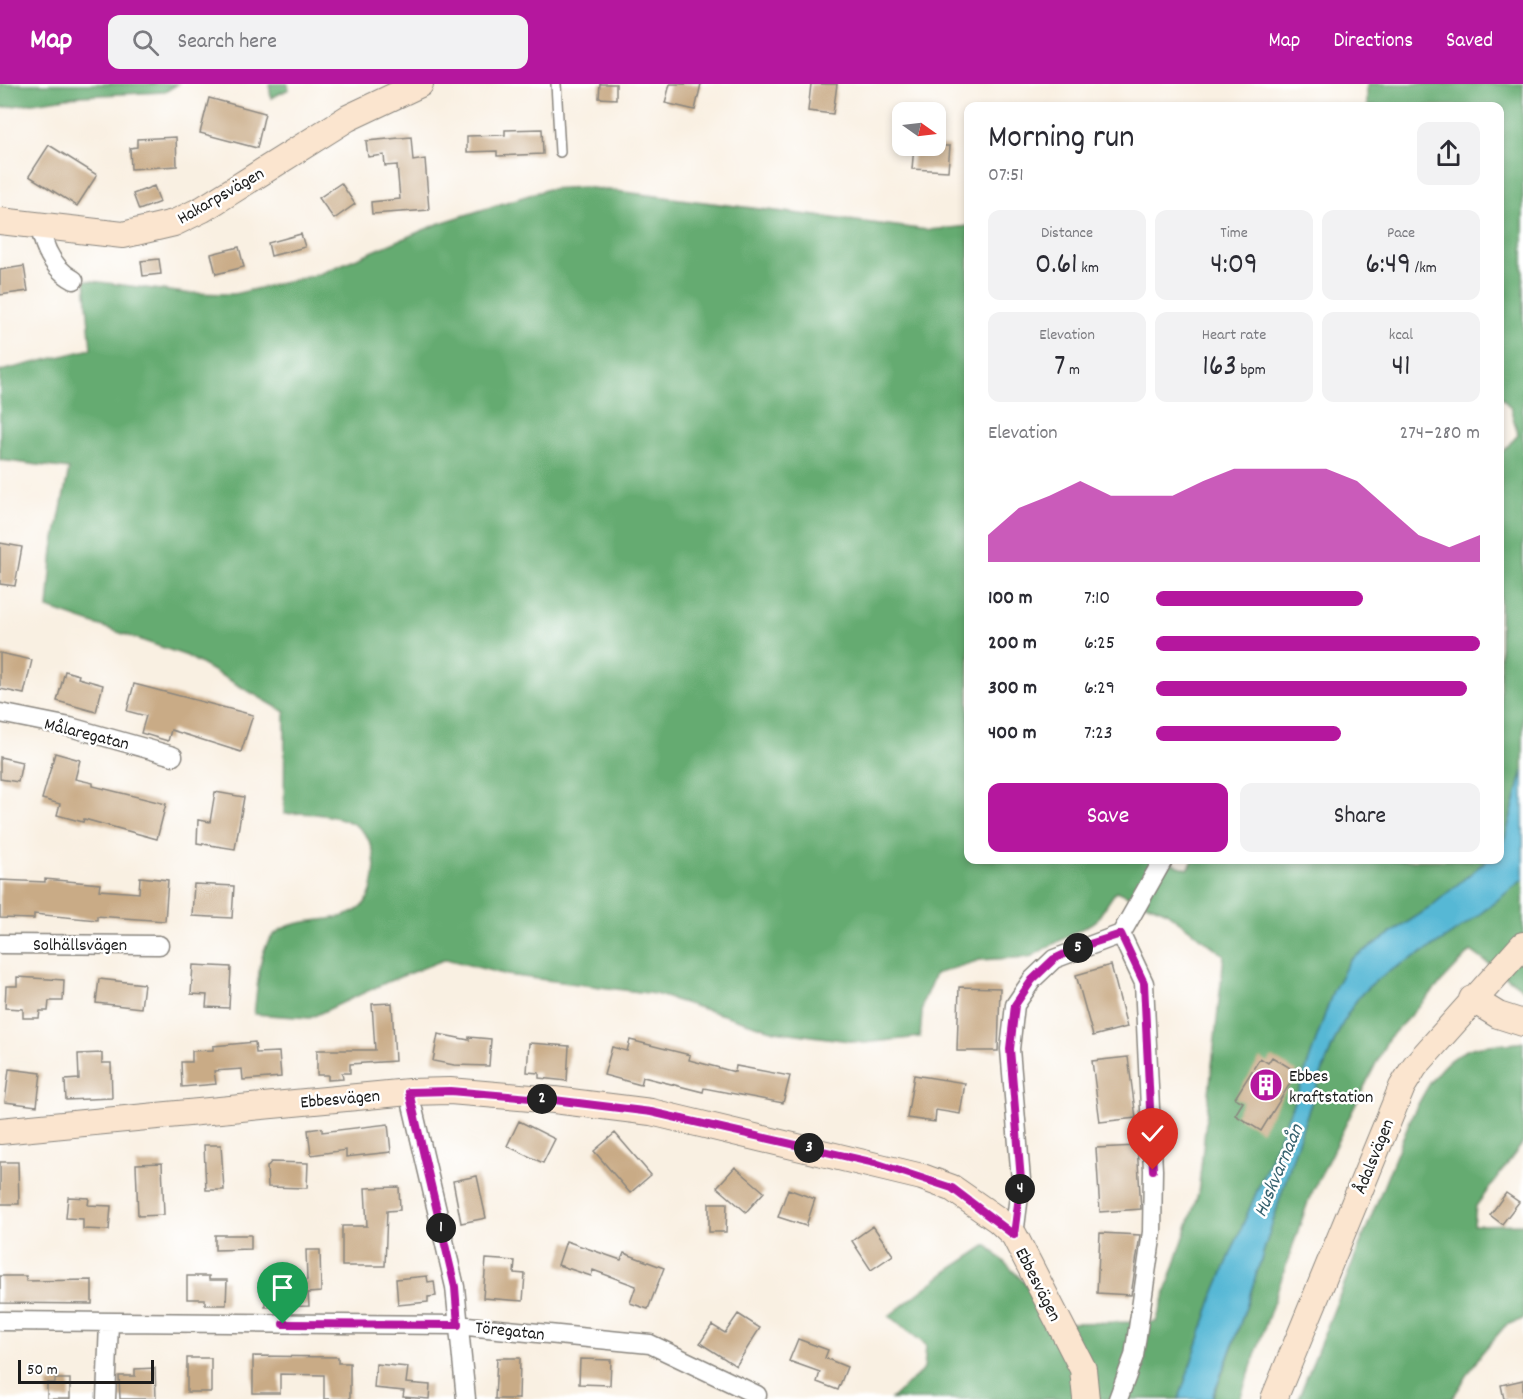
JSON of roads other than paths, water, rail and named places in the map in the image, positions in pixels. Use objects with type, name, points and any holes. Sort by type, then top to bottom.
[{"type":"street","name":"Hakarpsvägen","points":[[0,221],[123,235],[174,223],[203,209],[348,118],[420,84]]},
{"type":"street","points":[[40,227],[51,260],[65,276],[74,280]]},
{"type":"street","name":"Målaregatan","points":[[0,713],[70,728],[173,756]]},
{"type":"street","points":[[1014,1235],[1021,1180],[1010,1049],[1015,1005],[1032,980],[1054,959],[1077,948],[1121,934],[1161,864]]},
{"type":"street","points":[[1118,1399],[1134,1356],[1152,1232],[1153,1170],[1144,983],[1121,934]]},
{"type":"street","name":"Solhällsvägen","points":[[0,944],[159,945]]},
{"type":"street","name":"Ådalsvägen","points":[[1274,1399],[1402,1088],[1415,1066],[1472,999],[1523,945]]},
{"type":"street","points":[[1472,999],[1498,1015],[1523,1023]]},
{"type":"street","name":"Ebbesvägen","points":[[0,1131],[409,1092],[450,1091],[554,1100],[651,1112],[875,1163],[952,1188],[1014,1235],[1083,1369],[1086,1399]]},
{"type":"street","points":[[409,1092],[455,1287],[466,1399]]},
{"type":"street","name":"Töregatan","points":[[0,1321],[458,1325],[650,1344],[757,1395]]},
{"type":"street","points":[[106,1399],[109,1323]]},
{"type":"lane","points":[[556,84],[560,152]]},
{"type":"water","name":"Huskvarnaån","points":[[1523,771],[1523,879],[1456,931],[1374,982],[1350,1009],[1331,1050],[1310,1106],[1239,1328],[1211,1399],[1179,1399],[1214,1294],[1299,1090],[1333,991],[1350,960],[1428,909],[1482,864],[1504,864],[1504,842]]},
{"type":"place","name":"Ebbes kraftstation","points":[[1266,1085]]}]
